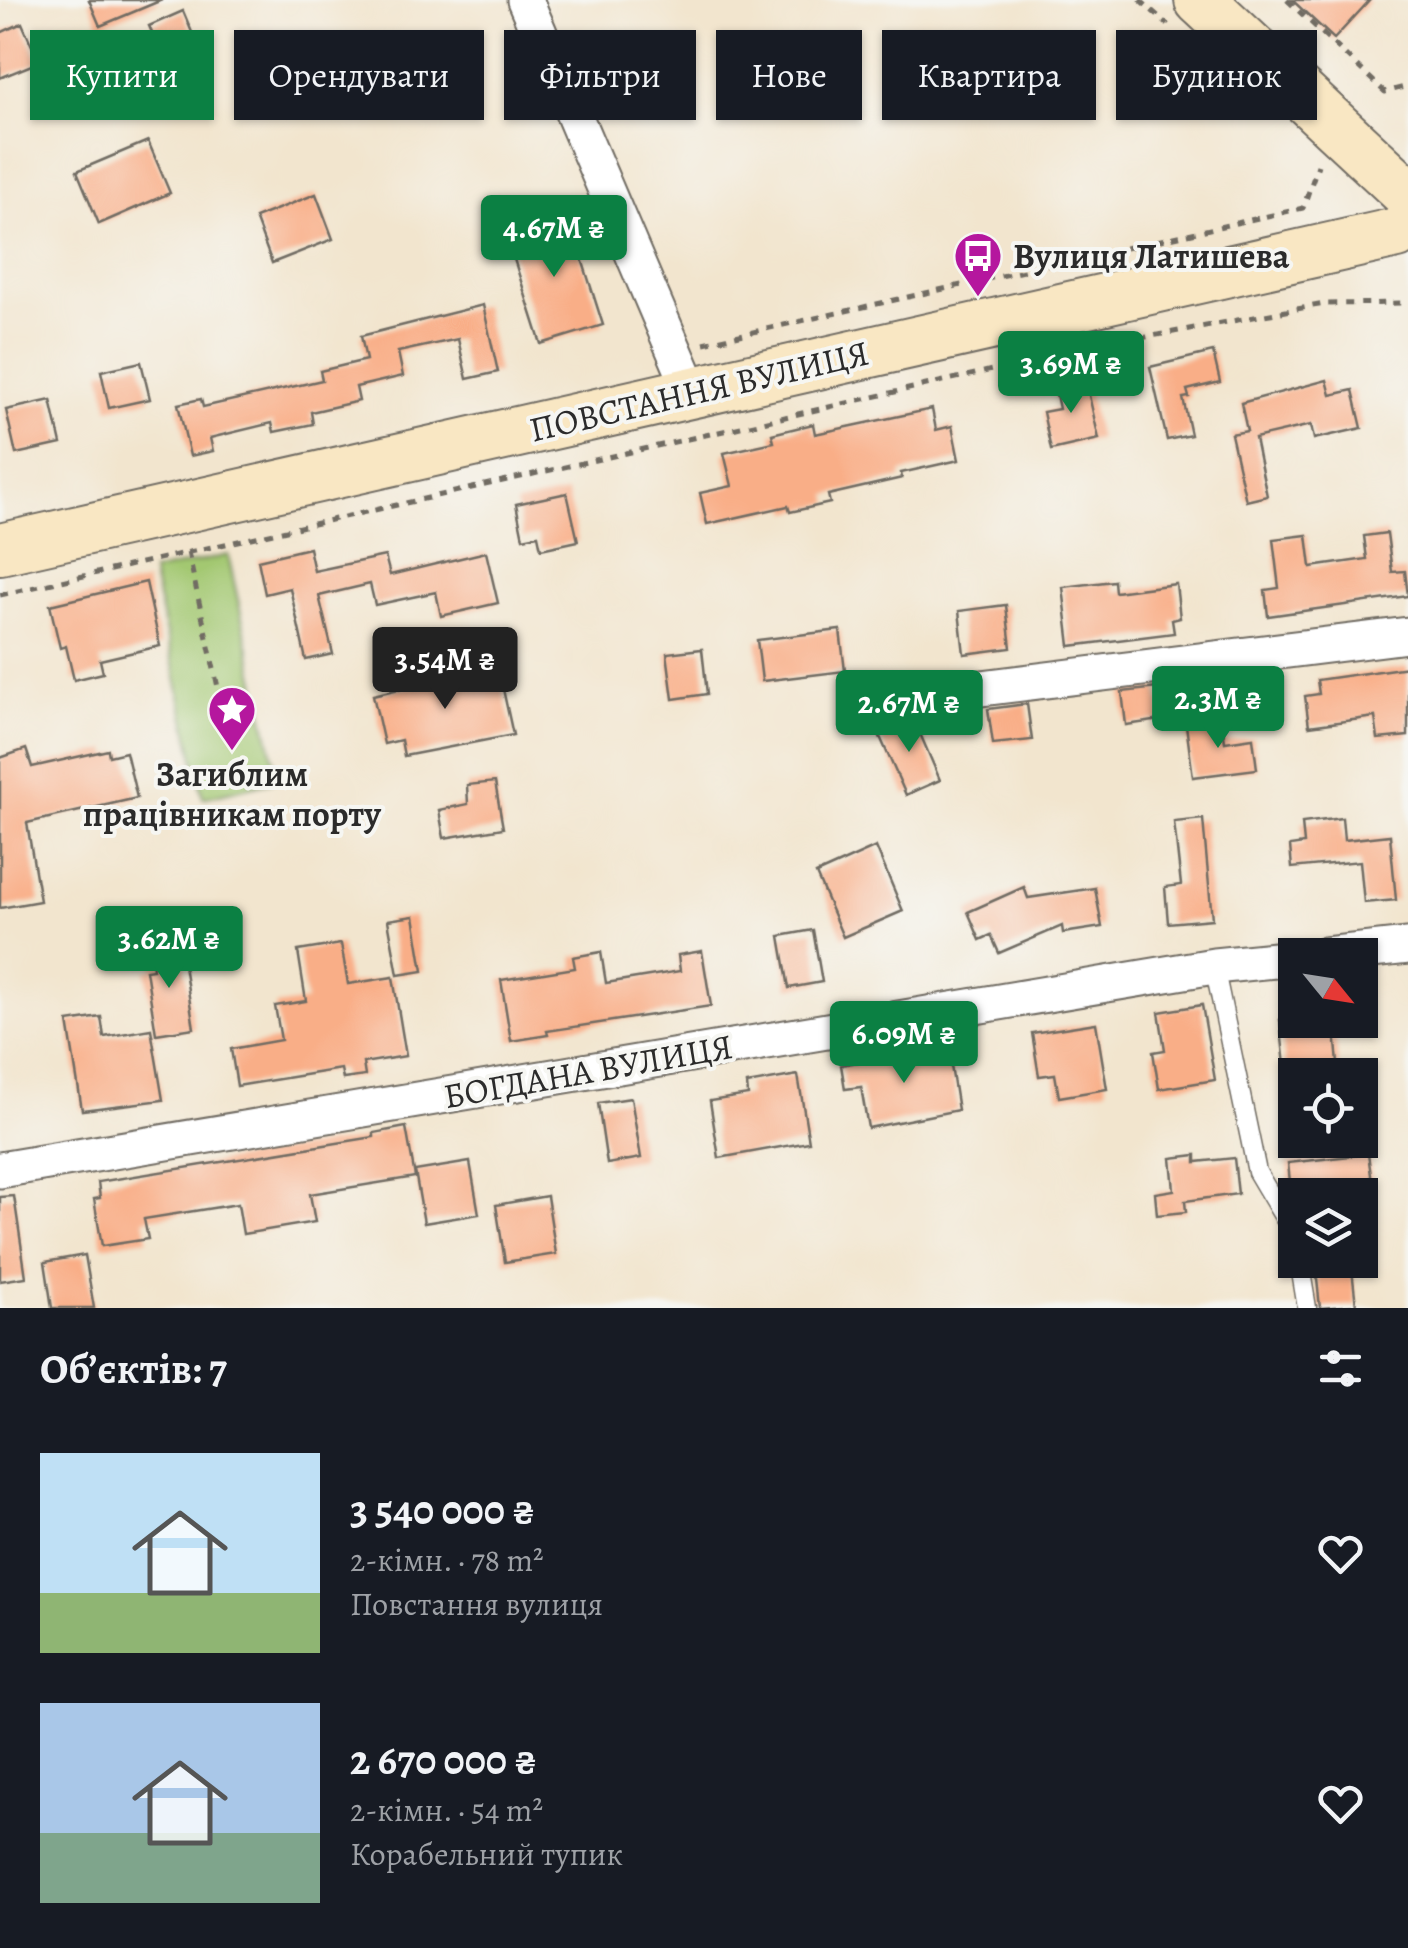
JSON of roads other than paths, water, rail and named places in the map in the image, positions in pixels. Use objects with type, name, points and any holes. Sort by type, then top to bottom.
[{"type":"street","points":[[525,0],[692,392]]},
{"type":"street","points":[[1200,0],[1405,220]]},
{"type":"street","name":"ПОВСТАННЯ ВУЛИЦЯ","points":[[0,549],[692,392],[1405,220]]},
{"type":"street","points":[[925,695],[1408,635]]},
{"type":"street","points":[[1378,949],[1408,946]]},
{"type":"street","name":"БОГДАНА ВУЛИЦЯ","points":[[0,1170],[1214,966],[1278,960]]},
{"type":"lane","points":[[1214,966],[1257,1172],[1278,1207]]},
{"type":"lane","points":[[1302,1278],[1307,1308]]},
{"type":"place","name":"Вулиця Латишева","points":[[978,298]]},
{"type":"place","name":"Загиблим працівникам порту","points":[[232,752]]}]
